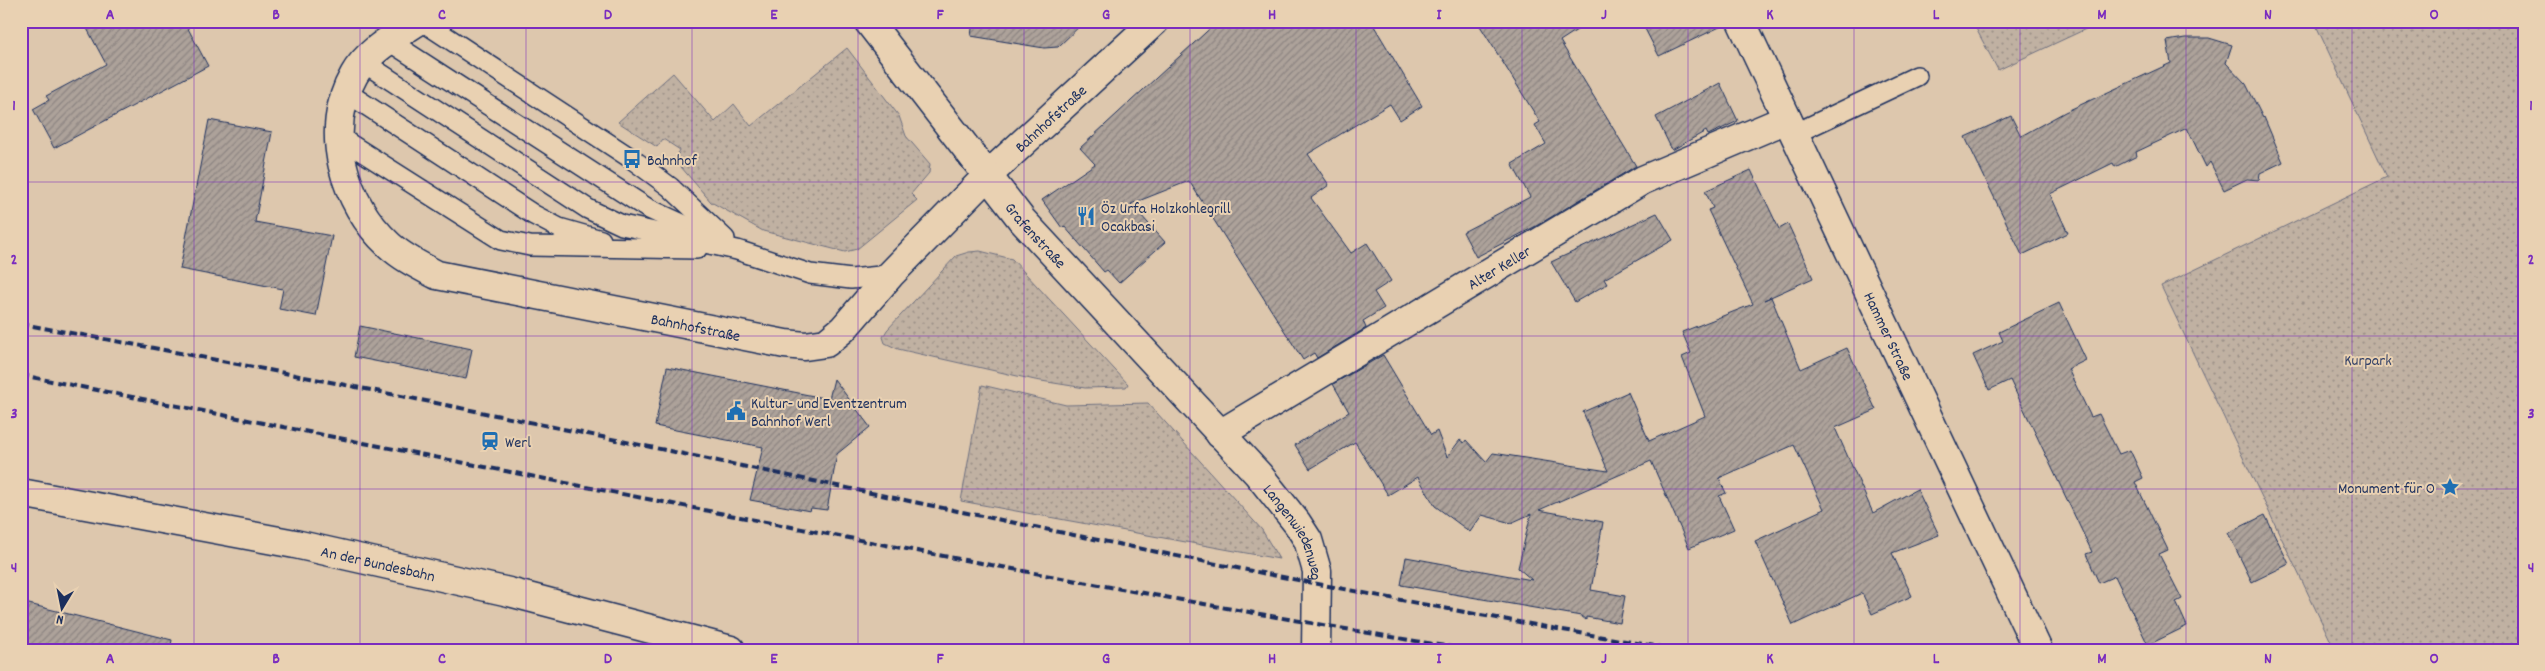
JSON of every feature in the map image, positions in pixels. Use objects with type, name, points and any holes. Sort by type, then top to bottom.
[{"type":"street","name":"Bahnhofstraße","points":[[418,21],[388,41],[363,62],[346,92],[340,113],[341,163],[352,197],[371,225],[389,245],[409,260],[437,275],[721,332],[805,346],[826,342],[843,329],[890,274],[987,176],[1154,21]]},
{"type":"street","name":"Grafenstraße","points":[[868,21],[1022,220],[1220,434]]},
{"type":"street","name":"Hammer Straße","points":[[1741,21],[2038,650]]},
{"type":"street","name":"Alter Keller","points":[[1220,434],[1643,180],[1791,126]]},
{"type":"street","name":"Langenwiedenweg","points":[[1220,434],[1280,499],[1308,540],[1314,555],[1319,586],[1316,650]]},
{"type":"street","name":"An der Bundesbahn","points":[[21,493],[305,546],[509,592],[731,650]]},
{"type":"lane","points":[[422,21],[632,159],[670,187],[737,250]]},
{"type":"lane","points":[[388,41],[647,208],[737,250]]},
{"type":"lane","points":[[363,62],[588,209],[622,225],[737,250],[810,274],[851,279],[890,274]]},
{"type":"lane","points":[[1791,126],[1917,76]]},
{"type":"lane","points":[[346,92],[534,215],[575,233],[636,249]]},
{"type":"lane","points":[[339,137],[501,240],[530,246],[737,250]]},
{"type":"green space","points":[[1972,21],[2103,21],[1998,70]]},
{"type":"green space","name":"Kurpark","points":[[2314,21],[2524,21],[2524,650],[2335,650],[2161,286],[2387,177]]},
{"type":"green space","points":[[847,48],[899,116],[906,136],[930,164],[929,173],[911,194],[917,200],[857,249],[845,252],[763,231],[711,202],[675,160],[680,150],[663,139],[657,147],[618,122],[673,73],[715,122],[734,104],[751,126]]},
{"type":"green space","points":[[980,251],[1012,259],[1128,384],[1126,387],[1085,388],[1035,380],[898,349],[885,343],[883,337],[887,330],[956,256]]},
{"type":"green space","points":[[982,385],[1066,405],[1148,403],[1262,530],[1279,559],[961,501]]},
{"type":"building","points":[[83,21],[184,21],[208,66],[54,148],[33,109],[49,100],[46,96],[106,64]]},
{"type":"building","points":[[973,21],[1085,21],[1058,47],[1044,48],[971,36]]},
{"type":"building","points":[[1218,21],[1371,21],[1422,106],[1400,120],[1390,104],[1308,154],[1329,185],[1311,198],[1351,253],[1367,243],[1391,281],[1374,292],[1384,308],[1363,321],[1366,328],[1317,358],[1314,353],[1303,360],[1189,181],[1131,204],[1165,242],[1119,283],[1107,270],[1104,272],[1064,226],[1062,228],[1042,200],[1095,164],[1080,148]]},
{"type":"building","points":[[1477,21],[1591,21],[1560,41],[1636,166],[1538,225],[1476,257],[1463,232],[1530,197],[1512,164],[1546,144],[1535,125],[1540,122]]},
{"type":"building","points":[[1641,21],[1726,21],[1726,24],[1659,56]]},
{"type":"building","points":[[2185,38],[2209,38],[2232,45],[2226,63],[2246,84],[2264,117],[2283,162],[2260,173],[2259,180],[2247,179],[2224,190],[2210,162],[2206,167],[2187,128],[2136,152],[2137,156],[2115,167],[2113,163],[2050,194],[2068,233],[2022,255],[1965,137],[2011,116],[2021,136],[2065,112],[2171,63],[2167,41]]},
{"type":"building","points":[[1720,83],[1738,121],[1708,135],[1706,131],[1672,150],[1656,117]]},
{"type":"building","points":[[209,120],[272,132],[255,222],[332,236],[316,316],[279,309],[283,289],[180,269]]},
{"type":"building","points":[[1751,170],[1779,229],[1788,224],[1813,278],[1764,300],[1771,297],[1801,369],[1847,348],[1876,410],[1835,428],[1873,513],[1917,489],[1939,535],[1892,553],[1912,596],[1872,614],[1862,593],[1793,625],[1755,541],[1824,509],[1794,445],[1719,478],[1726,493],[1719,496],[1734,529],[1689,548],[1651,461],[1539,510],[1603,522],[1591,590],[1625,596],[1620,623],[1586,617],[1586,620],[1581,616],[1401,585],[1406,557],[1532,580],[1518,568],[1531,514],[1511,523],[1482,515],[1470,532],[1435,506],[1418,477],[1388,495],[1355,442],[1310,469],[1295,445],[1349,412],[1333,384],[1383,355],[1431,435],[1437,431],[1447,457],[1460,440],[1464,443],[1466,440],[1486,462],[1493,453],[1608,471],[1583,412],[1628,392],[1649,441],[1705,416],[1682,357],[1691,353],[1682,332],[1753,304],[1708,210],[1713,208],[1705,191]]},
{"type":"building","points":[[1657,213],[1673,240],[1604,279],[1607,284],[1575,302],[1551,262]]},
{"type":"building","points":[[2059,303],[2086,360],[2068,369],[2091,417],[2099,414],[2119,454],[2130,450],[2143,478],[2135,482],[2168,550],[2159,554],[2182,599],[2176,602],[2187,626],[2148,645],[2115,576],[2099,583],[2086,554],[2092,552],[2010,380],[1989,390],[1973,355],[2003,341],[1999,332]]},
{"type":"building","points":[[360,326],[472,349],[466,379],[354,357]]},
{"type":"building","points":[[667,367],[829,399],[834,379],[870,427],[837,454],[827,510],[811,508],[810,511],[750,500],[763,447],[655,426]]},
{"type":"building","points":[[2265,515],[2289,564],[2252,582],[2228,533]]},
{"type":"building","points":[[21,602],[172,640],[170,650],[21,650]]},
{"type":"railway","points":[[21,324],[229,362],[436,403],[1263,573],[1470,613],[1678,650]]},
{"type":"railway","points":[[21,375],[925,552],[1287,619],[1469,650]]},
{"type":"place","name":"Bahnhof","points":[[632,159]]},
{"type":"place","name":"Öz Urfa Holzkohlegrill Ocakbasi","points":[[1086,216]]},
{"type":"place","name":"Kultur- und Eventzentrum Bahnhof Werl","points":[[736,411]]},
{"type":"place","name":"Werl","points":[[490,441]]},
{"type":"place","name":"Monument für O","points":[[2450,487]]}]
